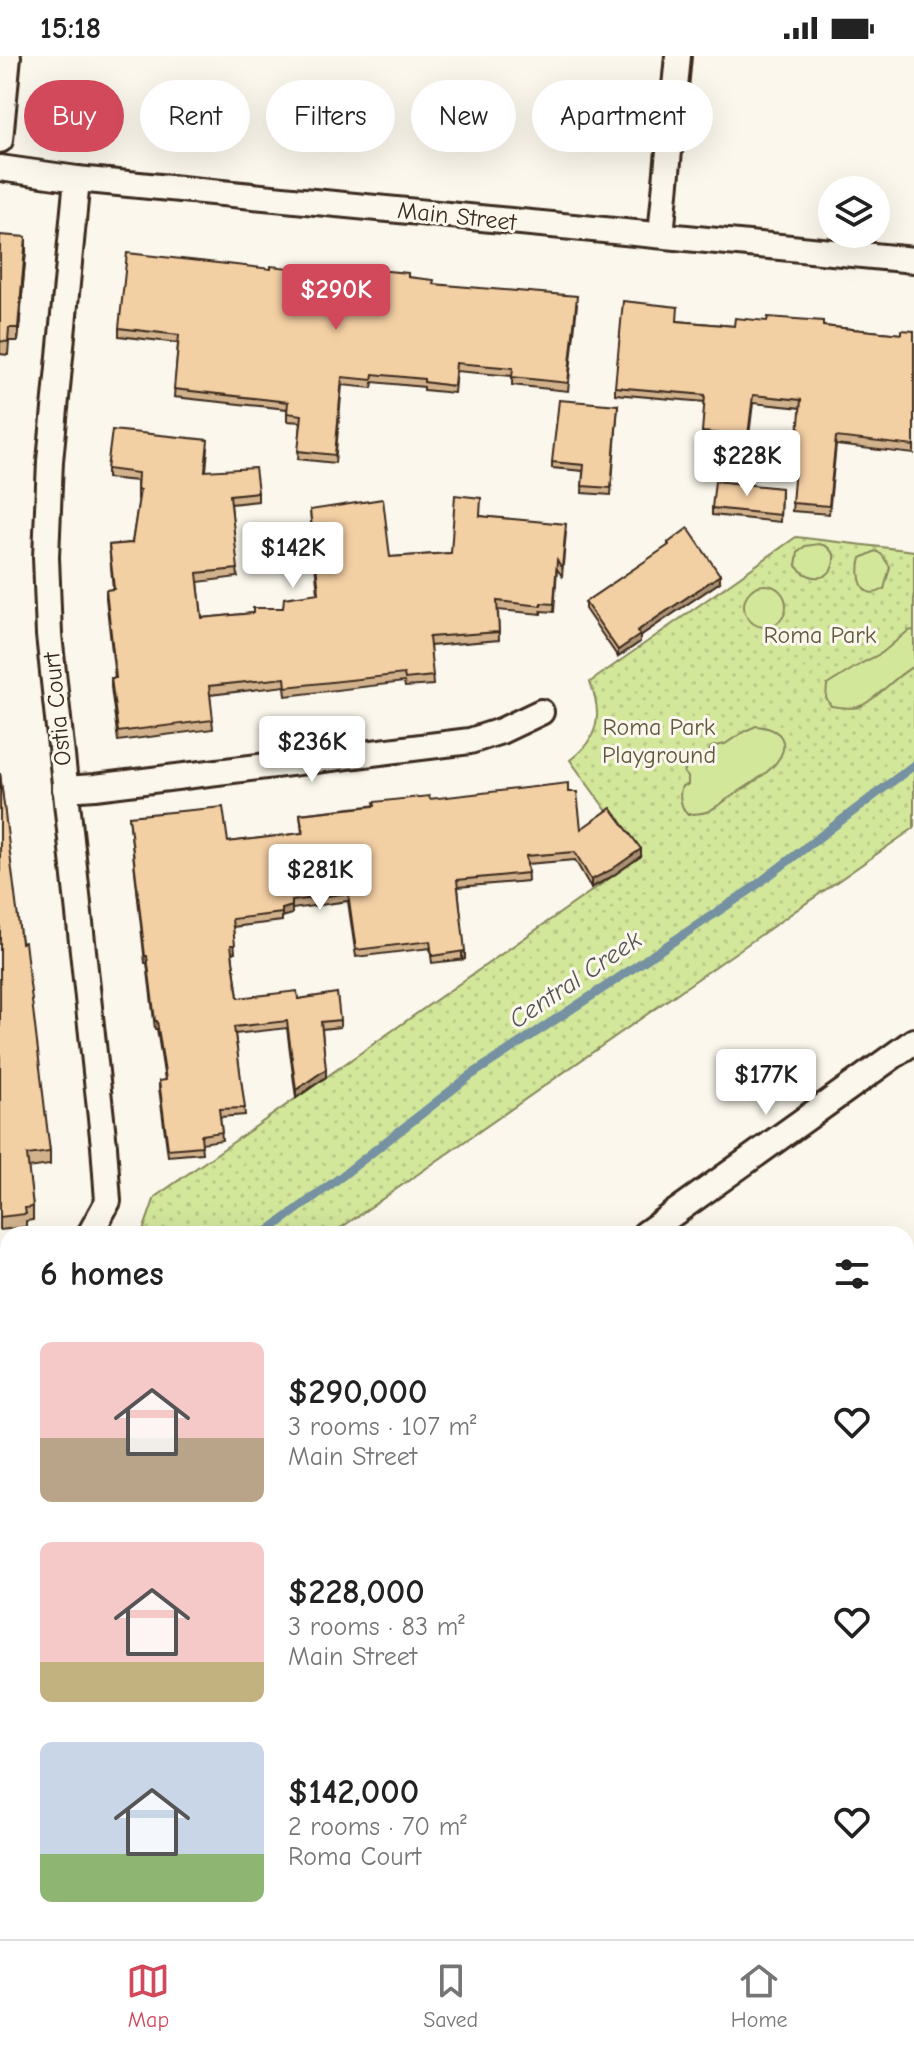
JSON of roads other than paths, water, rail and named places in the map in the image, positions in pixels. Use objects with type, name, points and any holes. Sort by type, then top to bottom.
[{"type":"street","points":[[0,140],[8,56]]},
{"type":"street","points":[[661,235],[678,56]]},
{"type":"street","name":"Main Street","points":[[0,168],[77,179],[914,260]]},
{"type":"street","name":"Ostia Court","points":[[77,179],[50,461],[46,557],[49,635],[108,1201],[94,1226]]},
{"type":"street","points":[[65,789],[470,741],[501,731],[541,712]]},
{"type":"street","points":[[656,1226],[914,1041]]},
{"type":"waterway","name":"Central Creek","points":[[275,1226],[471,1075],[750,890],[914,765]]},
{"type":"park label","name":"Roma Park","points":[[820,635]]},
{"type":"park label","name":"Roma Park Playground","points":[[659,741]]}]
